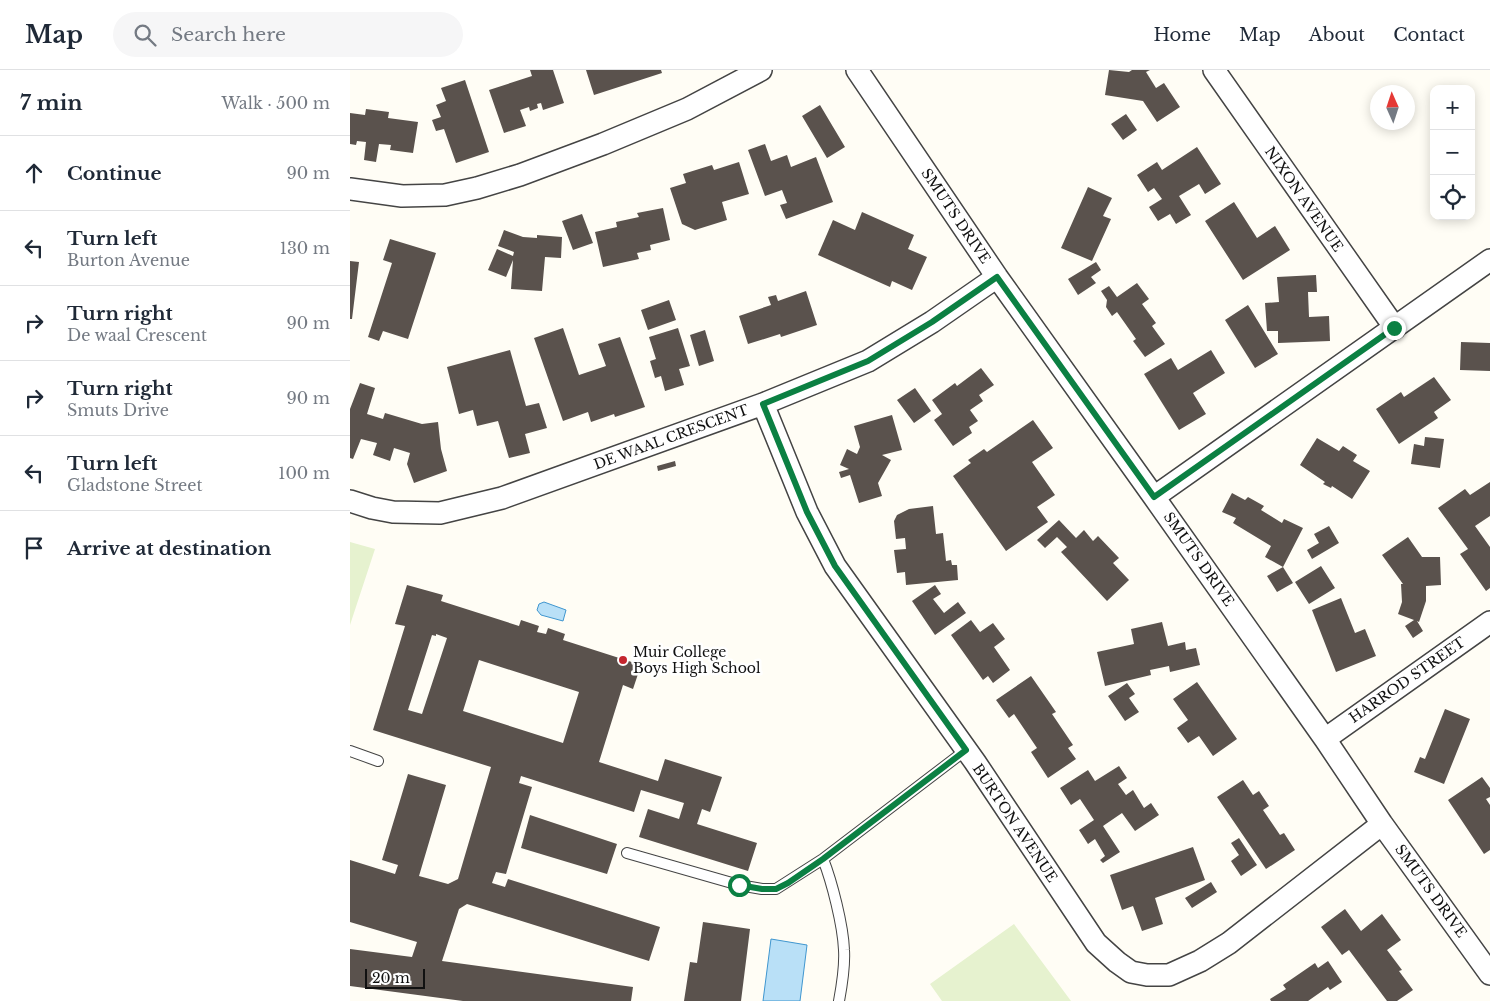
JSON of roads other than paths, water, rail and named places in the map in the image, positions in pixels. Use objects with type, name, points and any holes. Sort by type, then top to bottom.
[{"type":"street","points":[[350,188],[402,196],[445,195],[477,188],[520,175],[603,144],[687,108],[761,70]]},
{"type":"street","name":"SMUTS DRIVE","points":[[857,70],[997,277],[1325,739],[1382,824],[1490,974]]},
{"type":"street","name":"NIXON AVENUE","points":[[1214,70],[1394,328]]},
{"type":"street","points":[[1154,497],[1490,260]]},
{"type":"street","name":"DE WAAL CRESCENT","points":[[350,501],[392,512],[440,514],[502,498],[763,404],[868,361],[932,322],[997,277]]},
{"type":"street","name":"BURTON AVENUE","points":[[763,404],[807,512],[835,566],[966,750],[1096,943],[1130,972],[1147,975],[1169,975],[1200,961],[1228,943],[1382,824]]},
{"type":"street","name":"HARROD STREET","points":[[1325,739],[1490,622]]},
{"type":"lane","points":[[627,853],[739,885],[762,889],[776,889],[823,859],[966,750]]},
{"type":"lane","points":[[350,751],[378,761]]},
{"type":"lane","points":[[823,859],[844,939],[845,953],[839,1001]]},
{"type":"water","points":[[544,602],[566,610],[563,621],[541,615],[537,610],[539,604]]},
{"type":"water","points":[[771,939],[807,945],[800,1001],[763,1001]]},
{"type":"place","name":"Muir College Boys High School","points":[[623,660]]}]
